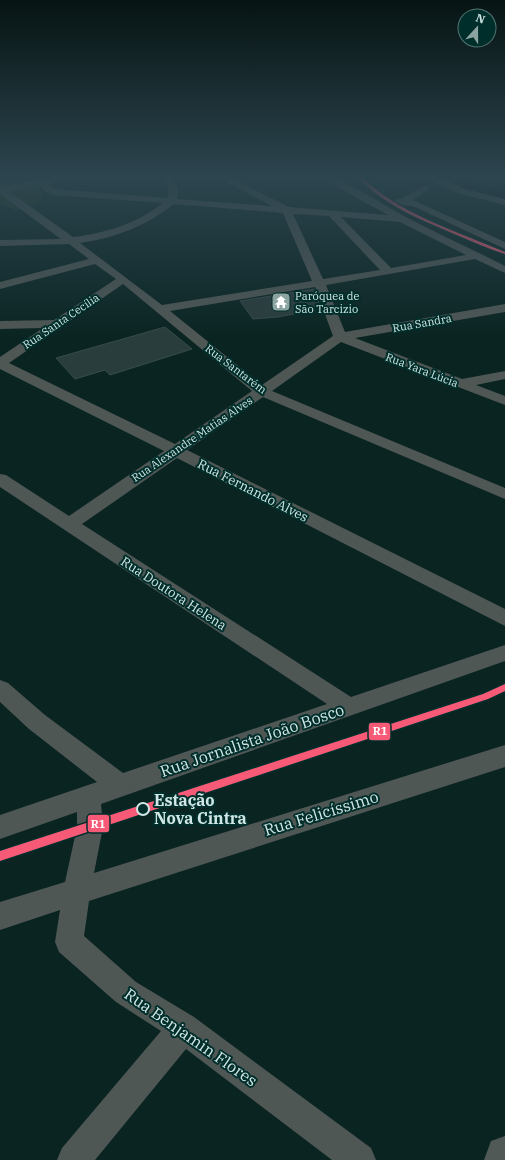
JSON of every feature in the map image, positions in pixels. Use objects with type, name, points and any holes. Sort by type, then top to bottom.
[{"type":"main road","points":[[502,1160],[505,1155]]},
{"type":"street","name":"Rua Santarém","points":[[55,229],[123,279],[261,391],[505,494]]},
{"type":"street","points":[[0,244],[73,242],[103,236],[122,229]]},
{"type":"street","points":[[296,229],[319,282],[340,338]]},
{"type":"street","points":[[347,229],[388,272]]},
{"type":"street","points":[[422,229],[505,270]]},
{"type":"street","points":[[469,229],[505,246]]},
{"type":"street","points":[[159,308],[388,272],[476,256]]},
{"type":"street","points":[[0,286],[96,260]]},
{"type":"street","name":"Rua Santa Cecília","points":[[0,363],[123,279]]},
{"type":"street","name":"Rua Sandra","points":[[340,338],[505,308]]},
{"type":"street","points":[[0,326],[55,324]]},
{"type":"street","name":"Rua Yara Lúcia","points":[[340,338],[505,401]]},
{"type":"street","name":"Rua Alexandre Matias Alves","points":[[70,524],[174,450],[340,338]]},
{"type":"street","name":"Rua Fernando Alves","points":[[0,363],[505,618]]},
{"type":"street","points":[[460,384],[505,375]]},
{"type":"street","name":"Rua Doutora Helena","points":[[0,478],[349,707]]},
{"type":"street","name":"Rua Jornalista João Bosco","points":[[0,827],[505,653]]},
{"type":"street","points":[[0,689],[37,722],[120,785]]},
{"type":"street","name":"Rua Felicíssimo","points":[[0,916],[77,890],[505,756]]},
{"type":"street","points":[[77,890],[90,827],[88,797]]},
{"type":"street","name":"Rua Benjamin Flores","points":[[77,890],[69,942],[126,992],[183,1028],[360,1160]]},
{"type":"street","points":[[74,1160],[183,1028]]},
{"type":"building","name":"Paróquea de São Tarcizio","points":[[314,289],[320,306],[299,313],[278,317],[253,319],[240,301]]},
{"type":"building","points":[[165,327],[192,349],[110,375],[105,370],[75,379],[56,358]]},
{"type":"transit line","name":"R1","points":[[446,229],[505,253]]},
{"type":"transit line","name":"R1","points":[[0,856],[485,697],[505,687]]},
{"type":"place","name":"Paróquea de São Tarcizio","points":[[281,302]]},
{"type":"place","name":"Estação Nova Cintra","points":[[143,809]]}]
